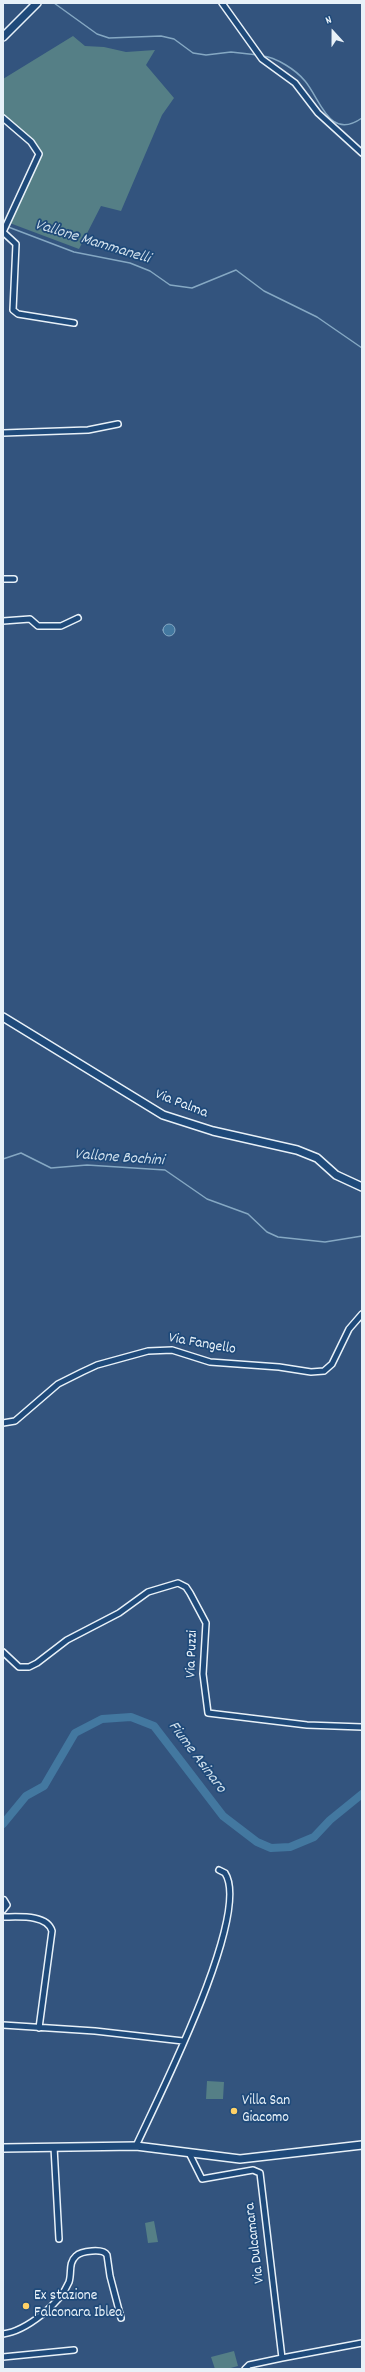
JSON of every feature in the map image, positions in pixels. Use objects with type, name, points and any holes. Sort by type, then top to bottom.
[{"type":"street","points":[[3,37],[37,3]]},
{"type":"street","points":[[222,3],[262,59],[295,83],[318,113],[362,153]]},
{"type":"street","points":[[3,118],[31,142],[39,154],[4,229],[4,234],[16,244],[13,310],[18,314],[74,323]]},
{"type":"street","points":[[3,433],[88,430],[118,424]]},
{"type":"street","points":[[3,579],[14,579]]},
{"type":"street","points":[[3,622],[30,619],[38,626],[61,626],[78,618]]},
{"type":"street","name":"Via Palma","points":[[3,1017],[163,1115],[212,1131],[297,1150],[317,1158],[336,1175],[362,1187]]},
{"type":"street","name":"Via Fangello","points":[[3,1423],[16,1421],[58,1384],[82,1372],[97,1365],[148,1351],[172,1350],[210,1362],[279,1367],[311,1372],[324,1371],[332,1364],[349,1329],[362,1314]]},
{"type":"street","name":"Via Puzzi","points":[[3,1652],[19,1667],[29,1667],[68,1640],[119,1613],[148,1592],[178,1583],[188,1590],[206,1623],[203,1674],[208,1713],[307,1725],[362,1727]]},
{"type":"street","points":[[136,2146],[154,2111],[213,1970],[225,1932],[231,1886],[225,1873],[219,1870]]},
{"type":"street","points":[[3,1910],[7,1905],[4,1900]]},
{"type":"street","points":[[3,1917],[25,1917],[41,1920],[48,1923],[51,1928],[52,1932],[39,2028]]},
{"type":"street","points":[[3,2025],[183,2041]]},
{"type":"street","points":[[3,2148],[136,2146],[240,2159],[362,2145]]},
{"type":"street","points":[[54,2147],[59,2239]]},
{"type":"street","name":"Via Dulcamara","points":[[189,2153],[202,2179],[253,2170],[260,2173],[282,2358]]},
{"type":"street","points":[[3,2334],[25,2327],[43,2313],[69,2282],[70,2265],[76,2256],[81,2252],[102,2251],[107,2254],[110,2276],[121,2318]]},
{"type":"street","points":[[245,2369],[249,2365],[362,2343]]},
{"type":"street","points":[[3,2358],[74,2351]]},
{"type":"green space","points":[[73,36],[85,46],[104,47],[126,52],[155,50],[146,65],[174,98],[162,115],[121,211],[101,206],[79,249],[7,222],[42,153],[31,140],[3,117],[3,79]]},
{"type":"green space","points":[[207,2081],[224,2082],[223,2099],[206,2099]]},
{"type":"green space","points":[[154,2221],[158,2242],[148,2243],[145,2223]]},
{"type":"green space","points":[[234,2351],[238,2366],[227,2369],[215,2369],[211,2357]]},
{"type":"water","points":[[169,624],[173,626],[175,630],[173,634],[169,636],[165,634],[163,630],[165,626]]},
{"type":"waterway","points":[[54,3],[97,34],[109,38],[161,36],[174,39],[193,53],[206,55],[231,52],[258,55]]},
{"type":"waterway","points":[[262,56],[279,61],[301,77],[311,89],[321,107],[334,121],[341,125],[351,124],[362,118]]},
{"type":"waterway","name":"Vallone Mammanelli","points":[[3,225],[74,252],[130,263],[150,271],[170,285],[192,288],[236,270],[264,291],[317,317],[362,348]]},
{"type":"waterway","name":"Vallone Bochini","points":[[3,1159],[21,1153],[51,1168],[87,1165],[165,1170],[207,1199],[248,1214],[267,1232],[278,1237],[325,1242],[362,1236]]},
{"type":"waterway","name":"Fiume Asinaro","points":[[3,1824],[26,1796],[44,1786],[75,1733],[102,1719],[131,1717],[154,1726],[223,1816],[257,1842],[271,1848],[290,1847],[314,1837],[330,1820],[362,1794]]},
{"type":"place","name":"Villa San Giacomo","points":[[234,2111]]},
{"type":"place","name":"Ex stazione Falconara Iblea","points":[[26,2306]]}]
